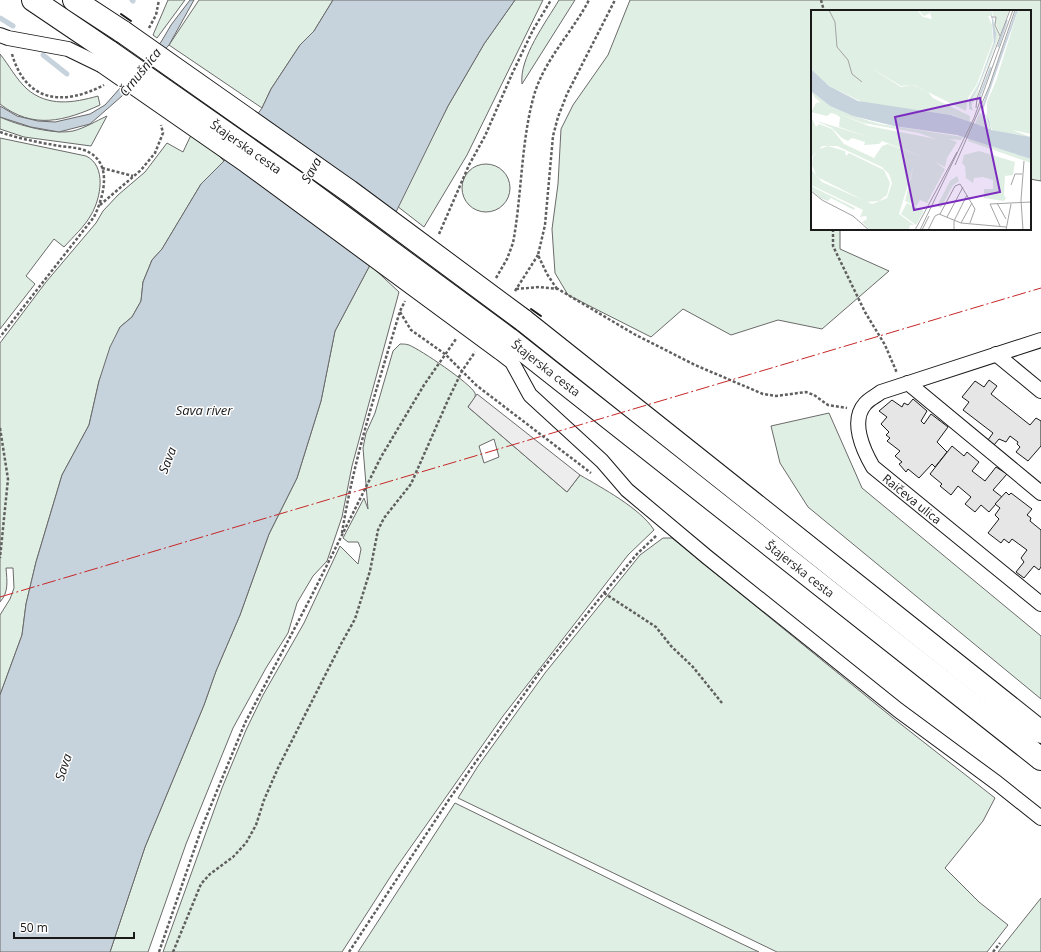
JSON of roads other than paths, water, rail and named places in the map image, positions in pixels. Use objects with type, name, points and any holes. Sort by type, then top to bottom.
[{"type":"main road","name":"Štajerska cesta","points":[[33,0],[105,58],[326,204],[504,345],[1041,759]]},
{"type":"main road","name":"Štajerska cesta","points":[[74,0],[123,32],[342,186],[523,320],[1041,732]]},
{"type":"street","points":[[0,35],[8,38],[68,49],[105,58]]},
{"type":"street","points":[[908,383],[1041,340]]},
{"type":"street","points":[[504,345],[530,395],[602,461],[627,490],[668,526],[898,710],[997,783],[1041,818]]},
{"type":"street","points":[[996,354],[1041,391]]},
{"type":"street","points":[[908,383],[1041,494]]},
{"type":"street","name":"Raičeva ulica","points":[[908,383],[881,392],[865,404],[861,411],[859,424],[862,446],[873,467],[1041,604]]},
{"type":"water","name":"Črnušnica","points":[[190,0],[194,0],[169,45],[122,96],[90,124],[59,132],[31,127],[0,117],[0,106],[17,116],[38,121],[55,122],[90,114],[105,105],[161,42],[171,25]]},
{"type":"water","name":"Sava river","points":[[333,0],[515,0],[484,44],[448,106],[370,265],[335,331],[321,401],[297,478],[269,534],[240,615],[145,847],[110,952],[0,952],[0,695],[22,635],[26,604],[36,562],[62,475],[89,425],[99,381],[110,347],[120,327],[132,317],[141,301],[143,282],[152,260],[162,249],[201,184],[224,161],[262,108],[271,89],[300,45],[314,31]]},
{"type":"waterway","points":[[0,18],[13,26]]},
{"type":"waterway","points":[[43,55],[67,74]]},
{"type":"water label","name":"Sava","points":[[311,170]]},
{"type":"water label","name":"Sava","points":[[167,460]]},
{"type":"water label","name":"Sava","points":[[63,767]]}]
